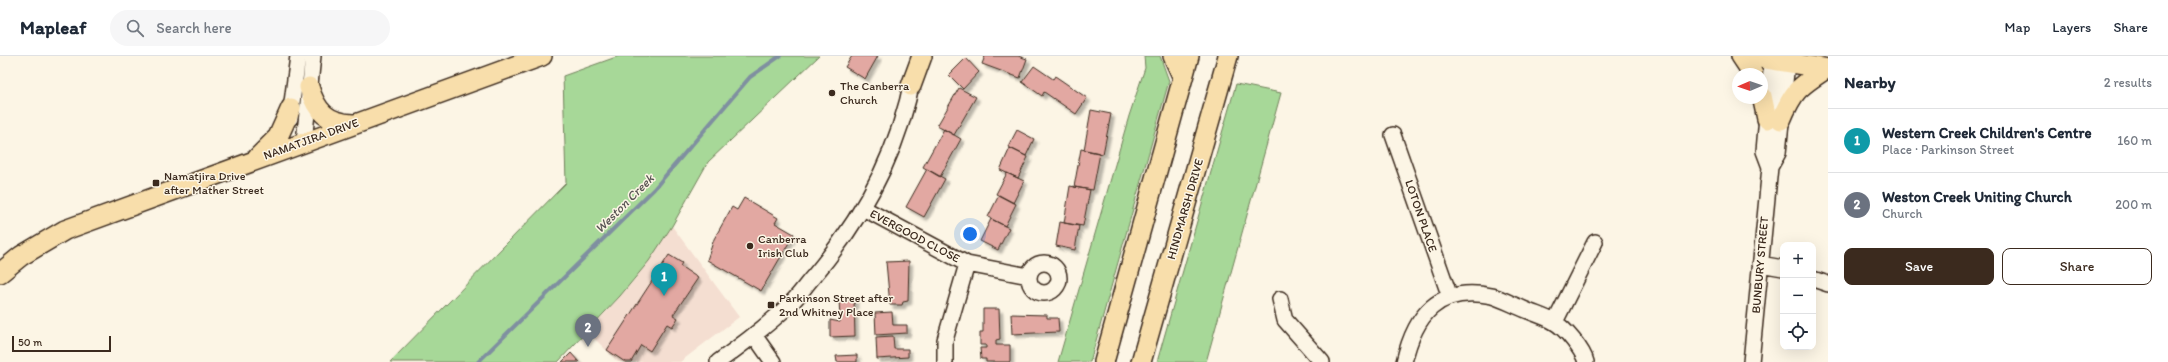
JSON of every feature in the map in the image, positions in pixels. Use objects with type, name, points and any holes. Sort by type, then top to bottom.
[{"type":"main road","name":"NAMATJIRA DRIVE","points":[[0,273],[21,256],[65,230],[243,166],[256,159],[542,56]]},
{"type":"main road","points":[[908,56],[911,86]]},
{"type":"main road","points":[[911,86],[922,56]]},
{"type":"main road","points":[[1173,56],[1183,78]]},
{"type":"main road","points":[[1104,362],[1189,56]]},
{"type":"main road","points":[[1741,56],[1749,68]]},
{"type":"main road","points":[[1748,56],[1827,69]]},
{"type":"main road","name":"HINDMARSH DRIVE","points":[[1141,362],[1231,59]]},
{"type":"main road","points":[[1766,104],[1774,120],[1802,85],[1827,69]]},
{"type":"main road","points":[[309,87],[318,109],[329,118],[340,124],[353,124]]},
{"type":"main road","points":[[256,159],[278,137],[291,108]]},
{"type":"street","points":[[286,149],[298,56]]},
{"type":"street","points":[[304,142],[313,56]]},
{"type":"street","points":[[718,362],[754,335],[794,299],[848,234],[883,172],[901,122],[911,86],[916,56]]},
{"type":"street","name":"BUNBURY STREET","points":[[1751,362],[1770,167],[1778,153],[1774,120],[1780,61]]},
{"type":"street","name":"LOTON PLACE","points":[[1392,135],[1450,297]]},
{"type":"street","name":"EVERGOOD CLOSE","points":[[863,208],[967,264],[1029,276]]},
{"type":"street","points":[[1555,322],[1595,242]]},
{"type":"street","name":"EVERGOOD CLOSE","points":[[945,362],[945,340],[967,264]]},
{"type":"street","points":[[1760,264],[1780,267]]},
{"type":"street","points":[[1816,280],[1828,284]]},
{"type":"street","points":[[1404,362],[1409,341],[1417,322],[1431,307],[1450,297],[1471,295],[1493,297],[1555,322],[1575,342],[1586,362]]},
{"type":"street","points":[[1280,299],[1285,320],[1322,362]]},
{"type":"street","points":[[754,335],[773,362]]},
{"type":"shaded area","points":[[672,226],[739,317],[680,362],[618,362],[588,332],[635,279]]},
{"type":"green space","points":[[619,56],[819,56],[708,162],[672,226],[649,261],[620,296],[558,362],[390,362],[566,183],[563,76]]},
{"type":"green space","points":[[1144,56],[1160,56],[1169,81],[1090,362],[1058,362],[1129,116],[1145,68]]},
{"type":"green space","points":[[1236,84],[1281,93],[1206,362],[1157,362]]},
{"type":"building","points":[[852,56],[878,56],[865,79],[845,67]]},
{"type":"building","points":[[985,56],[1018,56],[1027,59],[1020,78],[982,64]]},
{"type":"building","points":[[966,58],[979,72],[963,89],[949,75]]},
{"type":"building","points":[[1034,66],[1053,79],[1055,76],[1087,98],[1076,114],[1044,92],[1042,96],[1022,82]]},
{"type":"building","points":[[959,88],[976,97],[954,135],[937,126]]},
{"type":"building","points":[[1091,110],[1111,114],[1103,154],[1084,150]]},
{"type":"building","points":[[944,129],[961,139],[940,177],[923,167]]},
{"type":"building","points":[[1017,130],[1034,139],[1026,156],[1008,147]]},
{"type":"building","points":[[1010,148],[1028,157],[1018,178],[1000,170]]},
{"type":"building","points":[[1081,149],[1100,153],[1093,190],[1074,187]]},
{"type":"building","points":[[927,169],[945,179],[924,217],[906,207]]},
{"type":"building","points":[[1007,173],[1024,181],[1013,203],[996,194]]},
{"type":"building","points":[[1070,186],[1090,190],[1083,226],[1064,223]]},
{"type":"building","points":[[999,195],[1016,204],[1005,226],[988,217]]},
{"type":"building","name":"Canberra Irish Club","points":[[744,198],[778,218],[775,223],[794,234],[761,291],[707,260],[714,239],[732,207],[737,210]]},
{"type":"building","points":[[991,219],[1009,228],[998,250],[980,241]]},
{"type":"building","points":[[1060,222],[1079,226],[1075,250],[1056,246]]},
{"type":"building","points":[[669,255],[682,263],[680,266],[698,278],[673,315],[678,318],[672,327],[667,324],[650,351],[641,345],[631,362],[625,362],[607,350]]},
{"type":"building","points":[[909,261],[908,301],[903,302],[902,305],[890,305],[886,262]]},
{"type":"building","points":[[839,297],[854,297],[855,336],[830,337],[830,320],[840,322]]},
{"type":"building","points":[[983,309],[999,309],[1000,339],[996,340],[996,345],[1010,345],[1010,362],[986,362],[986,359],[981,359],[980,348],[986,348],[986,345],[980,345],[980,332],[983,332]]},
{"type":"building","points":[[892,312],[893,325],[907,325],[907,333],[876,335],[875,313]]},
{"type":"building","points":[[1011,314],[1047,315],[1047,318],[1058,318],[1059,332],[1012,334]]},
{"type":"building","points":[[893,336],[894,349],[908,349],[908,357],[877,359],[876,337]]},
{"type":"building","points":[[571,353],[579,362],[562,362]]},
{"type":"building","points":[[857,355],[857,362],[837,362],[836,356]]},
{"type":"waterway","name":"Weston Creek","points":[[478,362],[654,189],[750,77],[780,56]]},
{"type":"place","name":"The Canberra Church","points":[[832,93]]},
{"type":"place","name":"Namatjira Drive after Mather Street","points":[[156,183]]},
{"type":"place","name":"Canberra Irish Club","points":[[750,246]]},
{"type":"place","name":"Western Creek Children's Centre","points":[[664,296]]},
{"type":"place","name":"Parkinson Street after 2nd Whitney Place","points":[[771,305]]},
{"type":"place","name":"Weston Creek Uniting Church","points":[[588,347]]}]
